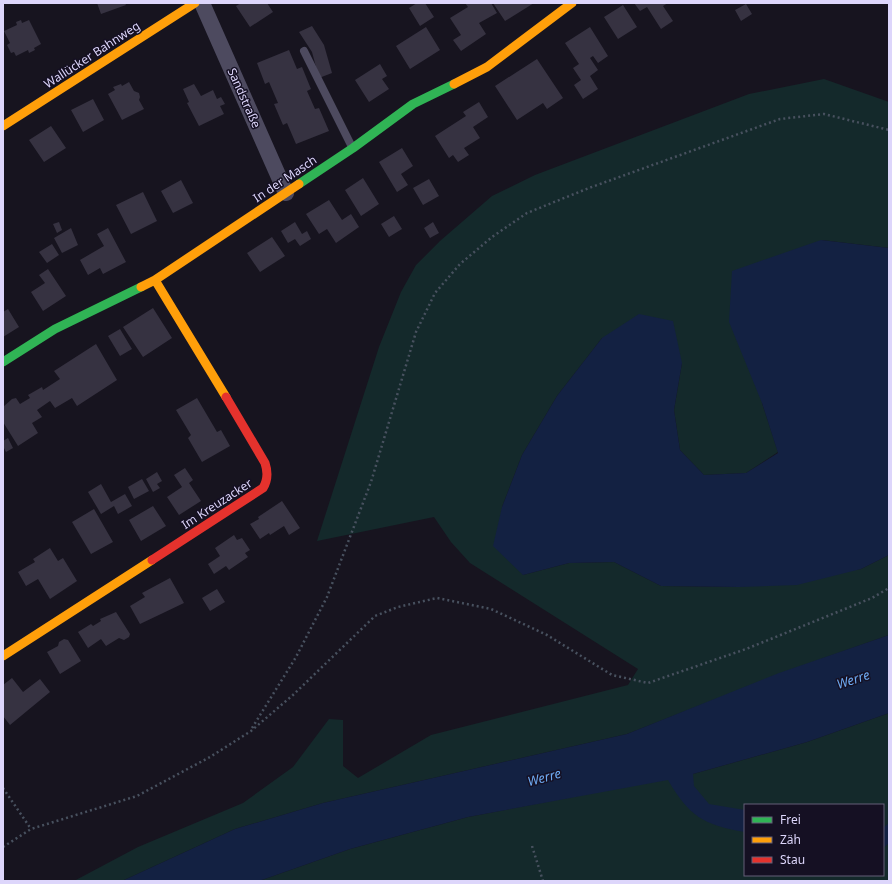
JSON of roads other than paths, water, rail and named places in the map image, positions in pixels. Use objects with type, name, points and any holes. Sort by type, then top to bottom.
[{"type":"street","name":"Wallücker Bahnweg","points":[[3,126],[195,3]]},
{"type":"street","name":"Sandstraße","points":[[202,3],[286,193]]},
{"type":"street","name":"In der Masch","points":[[3,362],[55,329],[155,280],[353,148],[413,104],[487,67],[572,3]]},
{"type":"street","name":"Im Kreuzacker","points":[[3,656],[222,516],[263,488],[266,484],[268,469],[266,463],[155,280]]},
{"type":"lane","points":[[304,51],[353,148]]},
{"type":"water","points":[[821,240],[889,248],[889,555],[861,569],[797,585],[739,587],[661,586],[614,562],[569,563],[523,575],[493,546],[502,507],[522,455],[557,396],[602,338],[639,314],[673,321],[682,363],[674,410],[680,450],[704,475],[746,473],[778,453],[762,403],[729,322],[732,271]]},
{"type":"water","name":"Werre","points":[[889,635],[889,713],[807,742],[693,774],[694,786],[709,804],[744,810],[744,832],[718,826],[699,817],[683,802],[668,780],[468,817],[350,849],[259,881],[122,881],[235,829],[323,803],[627,734],[779,673]]},
{"type":"water","points":[[889,823],[889,843],[884,847],[884,827]]}]
